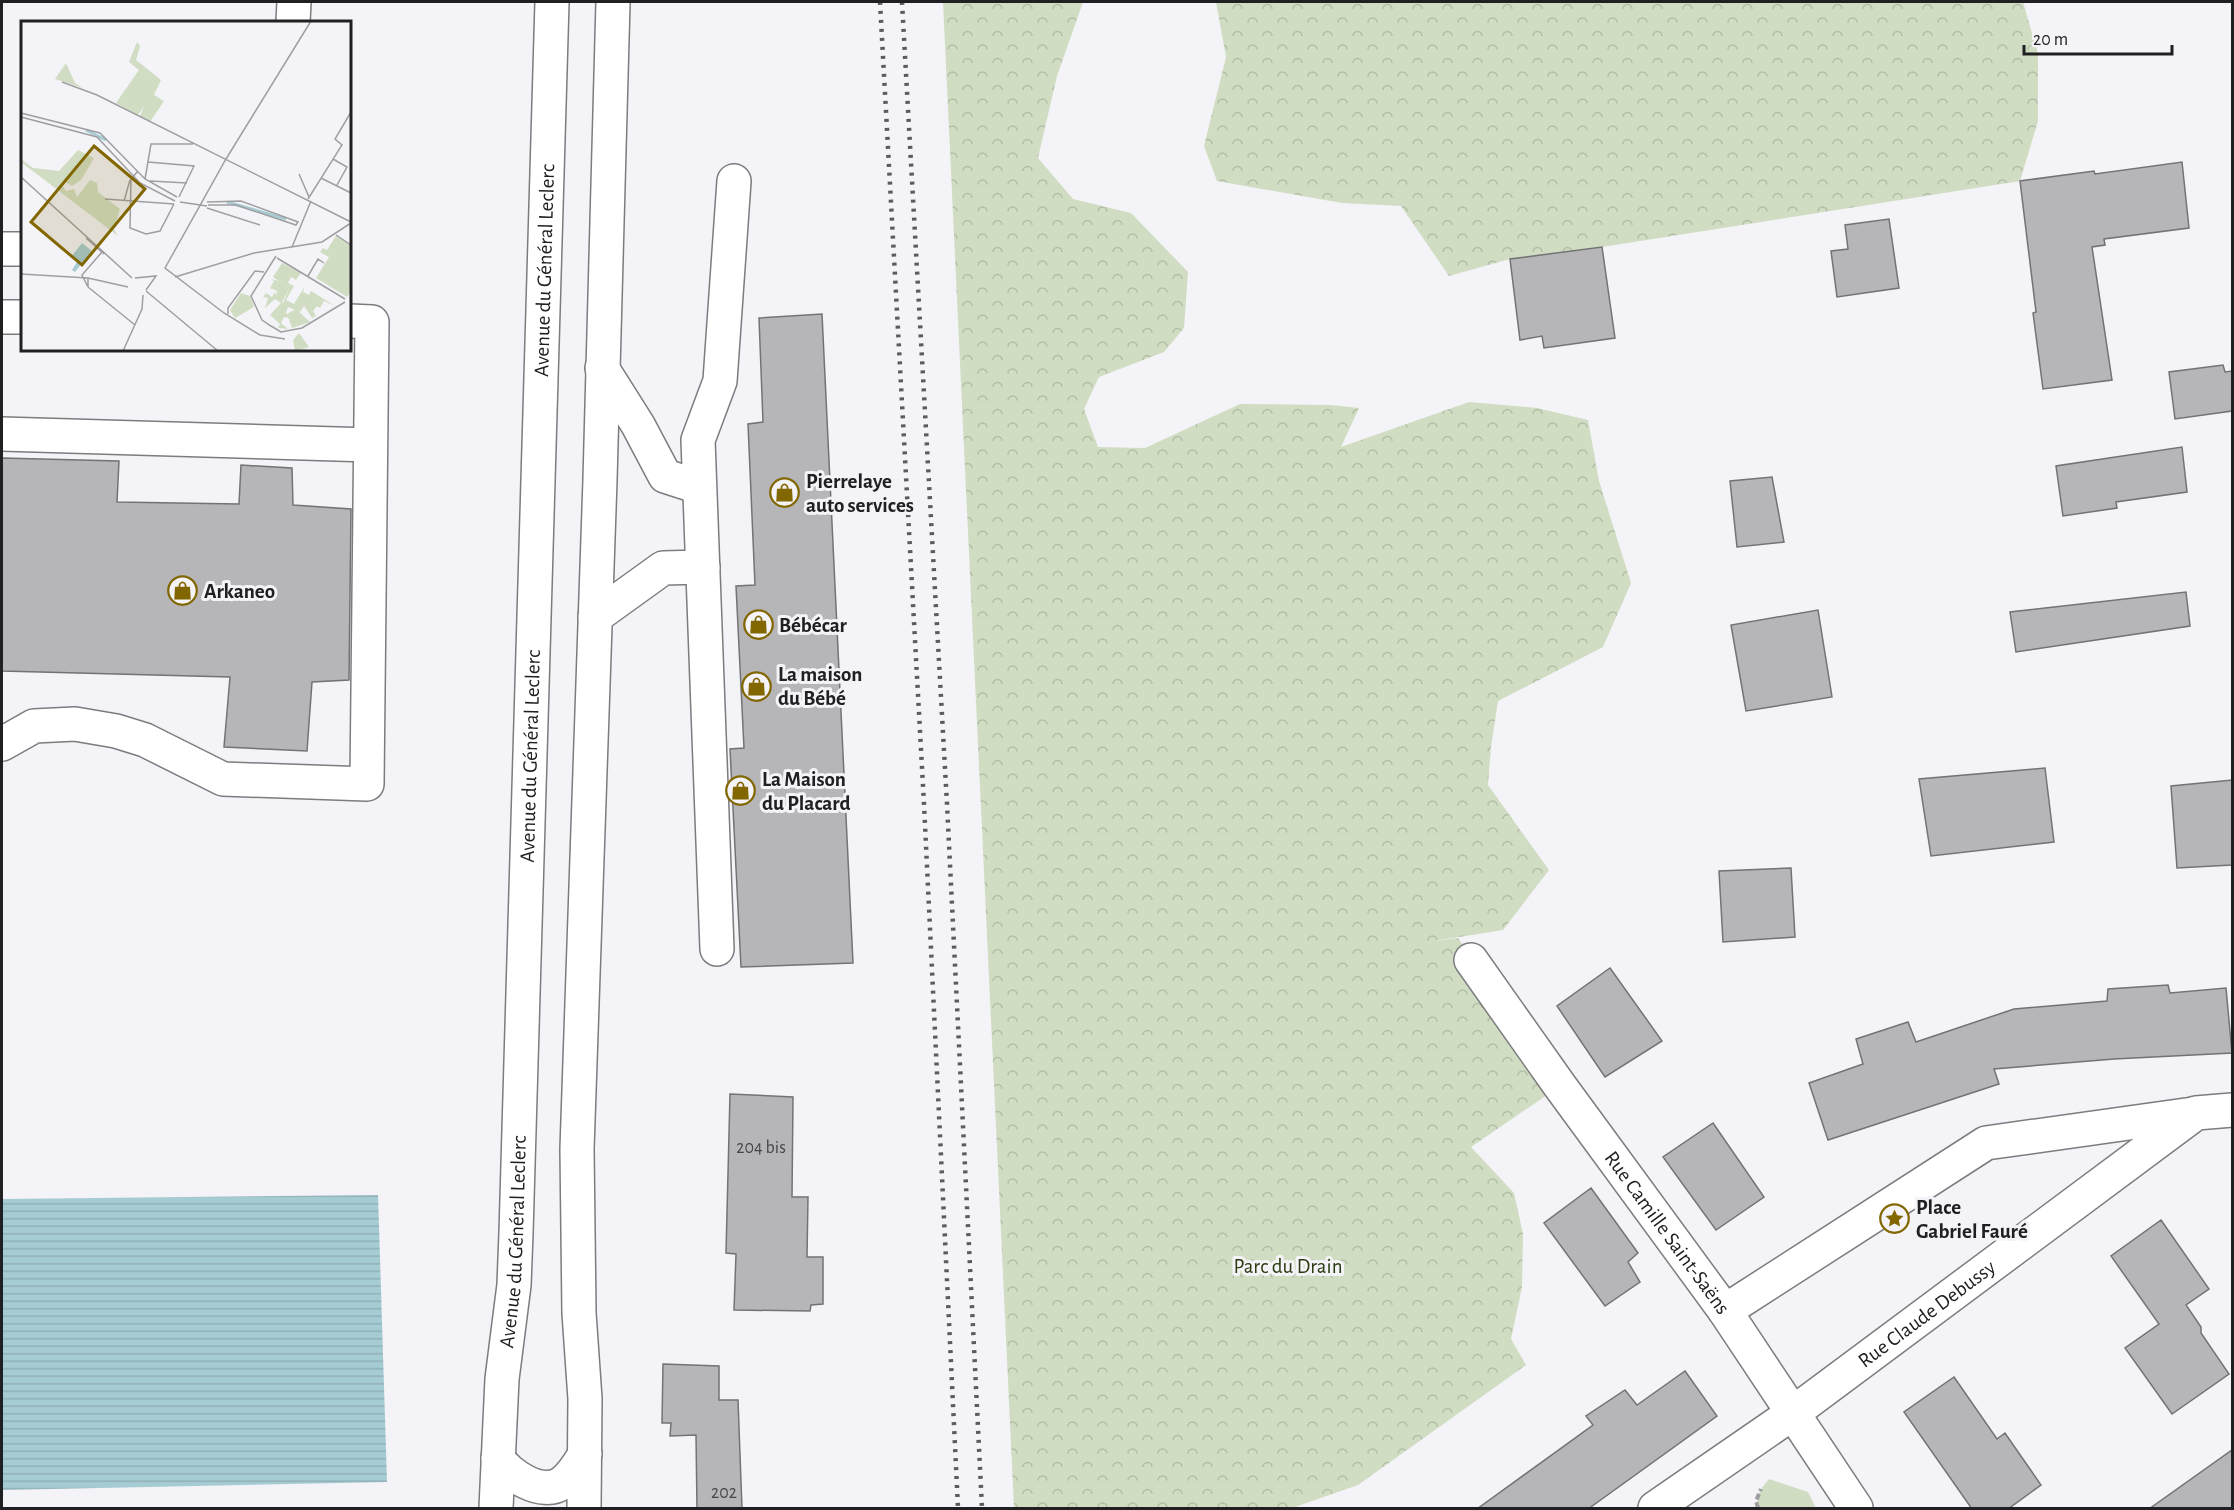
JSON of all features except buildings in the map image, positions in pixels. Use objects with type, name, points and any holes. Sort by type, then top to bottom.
[{"type":"main road","points":[[293,21],[294,2]]},
{"type":"main road","name":"Avenue du Général Leclerc","points":[[496,1506],[502,1378],[514,1285],[516,1233],[552,2]]},
{"type":"main road","points":[[584,1509],[585,1399],[579,1313],[577,1149],[613,2]]},
{"type":"main road","points":[[717,950],[698,440],[720,381],[734,181]]},
{"type":"main road","points":[[2,249],[21,249]]},
{"type":"main road","points":[[2,316],[21,317]]},
{"type":"main road","points":[[2,744],[34,726],[75,724],[116,731],[145,740],[223,779],[367,784],[372,321],[351,321]]},
{"type":"main road","points":[[602,369],[638,425],[665,476],[699,487]]},
{"type":"main road","points":[[2,434],[370,445]]},
{"type":"main road","points":[[595,617],[663,568],[703,567]]},
{"type":"main road","name":"Rue Camille Saint-Saëns","points":[[1471,960],[1725,1311],[1856,1509]]},
{"type":"main road","points":[[1725,1311],[1986,1143],[2196,1113],[2232,1110]]},
{"type":"main road","name":"Rue Claude Debussy","points":[[1655,1509],[1793,1413],[2196,1113]]},
{"type":"main road","points":[[496,1506],[509,1491],[519,1486],[555,1487],[562,1483],[579,1465],[585,1454]]},
{"type":"main road","points":[[498,1458],[503,1466],[520,1480],[564,1492],[577,1509]]},
{"type":"path","points":[[1758,1509],[1756,1501],[1764,1485]]},
{"type":"green space","name":"Parc du Drain","points":[[943,2],[1083,2],[1057,76],[1038,158],[1073,199],[1131,213],[1188,272],[1184,328],[1164,352],[1099,377],[1084,409],[1098,447],[1145,448],[1240,404],[1331,405],[1359,408],[1341,447],[1469,402],[1537,408],[1588,420],[1599,481],[1631,583],[1603,647],[1498,701],[1488,785],[1549,870],[1503,930],[1428,942],[1458,938],[1560,1086],[1471,1147],[1514,1193],[1523,1234],[1522,1287],[1511,1339],[1526,1365],[1358,1485],[1292,1508],[1014,1508]]},
{"type":"green space","points":[[1216,2],[2023,2],[2038,54],[2038,121],[2020,181],[1602,247],[1510,259],[1449,276],[1401,206],[1342,203],[1217,181],[1204,146],[1226,57]]},
{"type":"green space","points":[[1769,1479],[1808,1492],[1816,1508],[1758,1508],[1758,1496]]},
{"type":"water","points":[[378,1195],[387,1482],[2,1490],[2,1199]]},
{"type":"railway","points":[[880,2],[924,804],[958,1508]]},
{"type":"railway","points":[[902,2],[947,804],[982,1508]]},
{"type":"place","name":"Pierrelaye auto services","points":[[785,493]]},
{"type":"place","name":"Arkaneo","points":[[183,591]]},
{"type":"place","name":"Bébécar","points":[[758,625]]},
{"type":"place","name":"La maison du Bébé","points":[[757,686]]},
{"type":"place","name":"La Maison du Placard","points":[[741,791]]},
{"type":"place","name":"Place Gabriel Fauré","points":[[1895,1219]]}]
